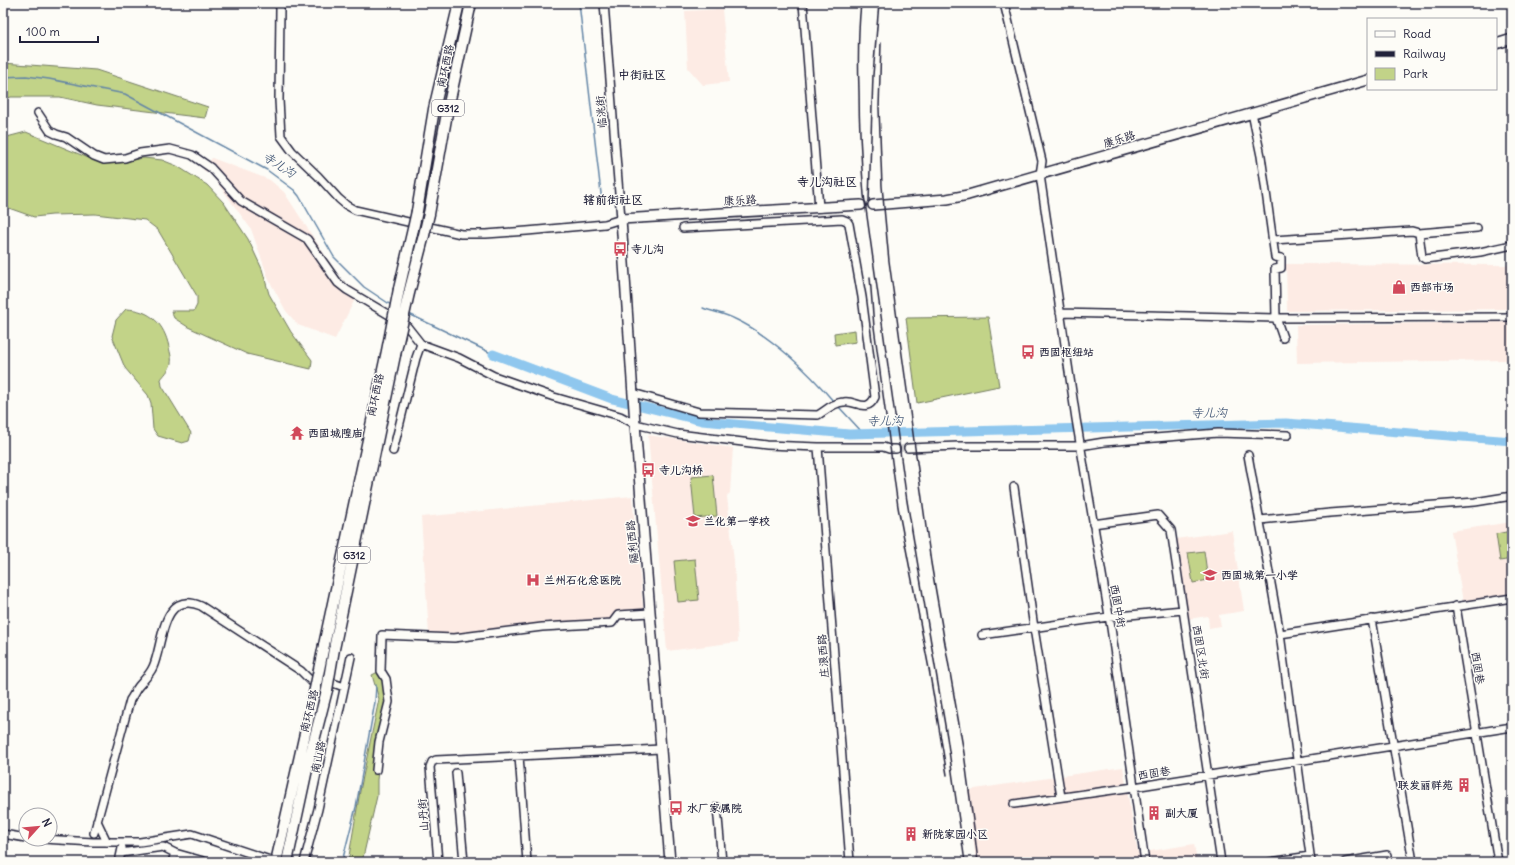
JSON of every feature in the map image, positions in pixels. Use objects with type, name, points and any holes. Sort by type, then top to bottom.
[{"type":"highway","name":"南环西路","points":[[273,861],[316,689],[324,644],[368,440],[391,353],[404,291],[413,229],[434,109],[458,3]]},
{"type":"highway","name":"南环西路","points":[[404,291],[424,235],[429,214],[447,113],[471,3]]},
{"type":"highway","name":"南环西路","points":[[287,862],[309,760],[327,690],[334,649],[374,460],[391,353]]},
{"type":"main road","points":[[1497,44],[1512,39]]},
{"type":"main road","name":"康乐路","points":[[873,205],[947,199],[968,195],[1367,80]]},
{"type":"main road","name":"康乐路","points":[[621,219],[861,205]]},
{"type":"main road","name":"福利西路","points":[[621,219],[635,422],[670,862]]},
{"type":"street","points":[[278,3],[280,8],[279,100],[281,136],[292,150],[346,205],[364,213],[461,234],[486,234],[605,224],[621,219]]},
{"type":"street","name":"临洮街","points":[[604,3],[621,219]]},
{"type":"street","points":[[803,3],[819,208]]},
{"type":"street","name":"西固中街","points":[[1004,3],[1042,161],[1040,175],[1066,354],[1145,862]]},
{"type":"street","points":[[38,113],[50,130],[56,134],[66,137],[94,156],[104,160],[124,158],[140,153],[170,148],[192,156],[211,168],[241,200],[306,239],[338,283],[347,290],[406,325],[421,344],[459,358],[494,376],[554,397],[678,434],[710,439],[818,448],[883,447],[896,449]]},
{"type":"street","points":[[1252,113],[1261,156],[1275,257],[1282,258],[1281,268],[1275,269],[1276,318],[1283,338]]},
{"type":"street","points":[[633,394],[699,412],[818,415],[845,401],[863,406],[867,405],[873,400],[876,392],[862,297],[848,222],[842,219],[683,228]]},
{"type":"street","points":[[1273,240],[1412,231],[1419,234],[1477,228]]},
{"type":"street","points":[[1419,234],[1422,257],[1425,259],[1480,252],[1512,245]]},
{"type":"street","points":[[1060,313],[1276,318],[1512,317]]},
{"type":"street","points":[[393,451],[416,358],[421,344]]},
{"type":"street","points":[[908,448],[1104,442],[1218,433],[1288,435]]},
{"type":"street","name":"庄浪西路","points":[[818,448],[850,862]]},
{"type":"street","points":[[1248,455],[1280,634],[1296,762],[1311,859],[1270,862]]},
{"type":"street","points":[[1014,487],[1034,628],[1061,797]]},
{"type":"street","points":[[1260,520],[1475,502],[1512,496]]},
{"type":"street","name":"西固区北街","points":[[1093,524],[1158,515],[1171,530],[1221,862]]},
{"type":"street","points":[[1280,634],[1512,598]]},
{"type":"street","points":[[94,833],[130,700],[137,688],[153,668],[166,619],[178,606],[189,603],[201,606],[301,671],[313,682],[345,684]]},
{"type":"street","name":"西固巷","points":[[1456,606],[1478,733]]},
{"type":"street","points":[[982,635],[1108,617],[1183,610]]},
{"type":"street","points":[[376,770],[379,742],[389,702],[386,679],[381,671],[382,635],[454,638],[542,627],[612,623],[618,614],[650,613]]},
{"type":"street","points":[[1372,619],[1413,862]]},
{"type":"street","name":"南山路","points":[[304,862],[318,808],[351,657]]},
{"type":"street","name":"西固巷","points":[[1014,804],[1296,762],[1512,727]]},
{"type":"street","points":[[1478,733],[1498,862]]},
{"type":"street","points":[[527,862],[519,756],[661,749]]},
{"type":"street","name":"山丹街","points":[[438,862],[430,767],[432,762],[436,760],[519,756]]},
{"type":"street","points":[[456,773],[464,862]]},
{"type":"street","points":[[717,807],[722,862]]},
{"type":"street","points":[[97,821],[108,842]]},
{"type":"street","points":[[3,834],[18,837]]},
{"type":"street","points":[[58,840],[140,842],[192,834],[273,861]]},
{"type":"street","points":[[119,862],[124,842]]},
{"type":"street","points":[[121,853],[163,847],[175,853],[207,862]]},
{"type":"street","points":[[172,862],[175,853]]},
{"type":"street","points":[[1345,862],[1370,860],[1387,855]]},
{"type":"shaded area","points":[[722,9],[729,82],[703,85],[688,68],[685,11]]},
{"type":"shaded area","points":[[212,158],[270,180],[284,192],[341,280],[359,291],[335,339],[298,325],[286,311],[269,280],[251,229],[211,174],[203,170]]},
{"type":"shaded area","name":"西部市场","points":[[1286,264],[1512,265],[1512,309],[1287,311]]},
{"type":"shaded area","points":[[1512,322],[1512,360],[1297,363],[1296,325]]},
{"type":"shaded area","name":"兰化第一学校","points":[[648,435],[733,448],[730,493],[727,496],[734,561],[738,642],[667,651]]},
{"type":"shaded area","name":"兰州石化总医院","points":[[632,496],[644,618],[457,636],[429,634],[421,517]]},
{"type":"shaded area","points":[[1512,522],[1512,594],[1463,602],[1451,531]]},
{"type":"shaded area","name":"西固城第一小学","points":[[1232,531],[1244,611],[1219,615],[1221,626],[1209,628],[1208,616],[1188,619],[1176,539]]},
{"type":"shaded area","points":[[1123,767],[1138,853],[1194,844],[1197,862],[976,862],[968,790]]},
{"type":"green space","points":[[3,63],[96,70],[208,107],[205,118],[97,105],[60,97],[11,97],[3,100]]},
{"type":"green space","points":[[26,132],[103,164],[144,158],[162,160],[177,166],[207,185],[224,203],[248,239],[262,269],[269,294],[291,332],[312,360],[311,369],[247,354],[188,327],[174,318],[171,311],[194,311],[197,305],[197,296],[158,230],[145,220],[95,214],[34,217],[3,206],[3,138]]},
{"type":"green space","points":[[126,309],[143,312],[149,315],[160,325],[164,332],[171,356],[171,364],[161,379],[162,386],[191,433],[189,441],[182,443],[158,436],[153,429],[151,403],[148,395],[125,368],[112,336],[116,320]]},
{"type":"green space","points":[[988,317],[999,386],[917,403],[906,318]]},
{"type":"green space","points":[[855,330],[856,342],[835,345],[834,333]]},
{"type":"green space","points":[[713,475],[717,516],[695,518],[691,477]]},
{"type":"green space","points":[[1511,531],[1512,559],[1500,561],[1496,534]]},
{"type":"green space","points":[[1204,551],[1208,580],[1193,583],[1188,553]]},
{"type":"green space","points":[[695,559],[699,600],[678,602],[674,561]]},
{"type":"green space","points":[[378,672],[386,678],[390,689],[382,734],[377,780],[377,796],[362,862],[348,862],[360,791],[379,699],[372,675]]},
{"type":"waterway","points":[[579,3],[602,202]]},
{"type":"waterway","name":"寺儿沟","points":[[3,77],[26,76],[49,79],[125,94],[267,170],[294,190],[299,196],[334,257],[364,287],[391,305]]},
{"type":"waterway","points":[[703,308],[731,317],[762,334],[801,367],[834,402]]},
{"type":"waterway","name":"寺儿沟","points":[[409,314],[493,354]]},
{"type":"waterway","name":"寺儿沟","points":[[493,354],[612,399],[702,421],[849,434],[1286,423],[1512,441]]},
{"type":"waterway","points":[[838,406],[863,433]]},
{"type":"waterway","points":[[342,862],[356,807],[375,702],[376,685]]},
{"type":"tunnel","points":[[896,449],[908,448]]},
{"type":"railway","points":[[861,3],[858,69],[864,195],[907,501],[947,737],[965,862]]},
{"type":"railway","points":[[869,201],[873,75],[879,3]]},
{"type":"railway","points":[[881,43],[879,108],[882,186],[889,261],[931,563],[964,753],[978,862]]},
{"type":"railway","points":[[870,277],[874,327],[898,507],[929,669],[947,775]]},
{"type":"place","name":"寺儿沟","points":[[620,249]]},
{"type":"place","name":"西部市场","points":[[1399,287]]},
{"type":"place","name":"西固枢纽站","points":[[1028,352]]},
{"type":"place","name":"西固城隍庙","points":[[297,433]]},
{"type":"place","name":"寺儿沟桥","points":[[648,470]]},
{"type":"place","name":"兰化第一学校","points":[[693,521]]},
{"type":"place","name":"西固城第一小学","points":[[1210,575]]},
{"type":"place","name":"兰州石化总医院","points":[[533,580]]},
{"type":"place","name":"联发丽祥苑","points":[[1464,785]]},
{"type":"place","name":"水厂家属院","points":[[676,808]]},
{"type":"place","name":"副大厦","points":[[1154,813]]},
{"type":"place","name":"新陇家园小区","points":[[911,834]]},
{"type":"district","name":"中街社区","points":[[642,75]]},
{"type":"district","name":"寺儿沟社区","points":[[827,182]]},
{"type":"district","name":"辖前街社区","points":[[613,200]]}]
